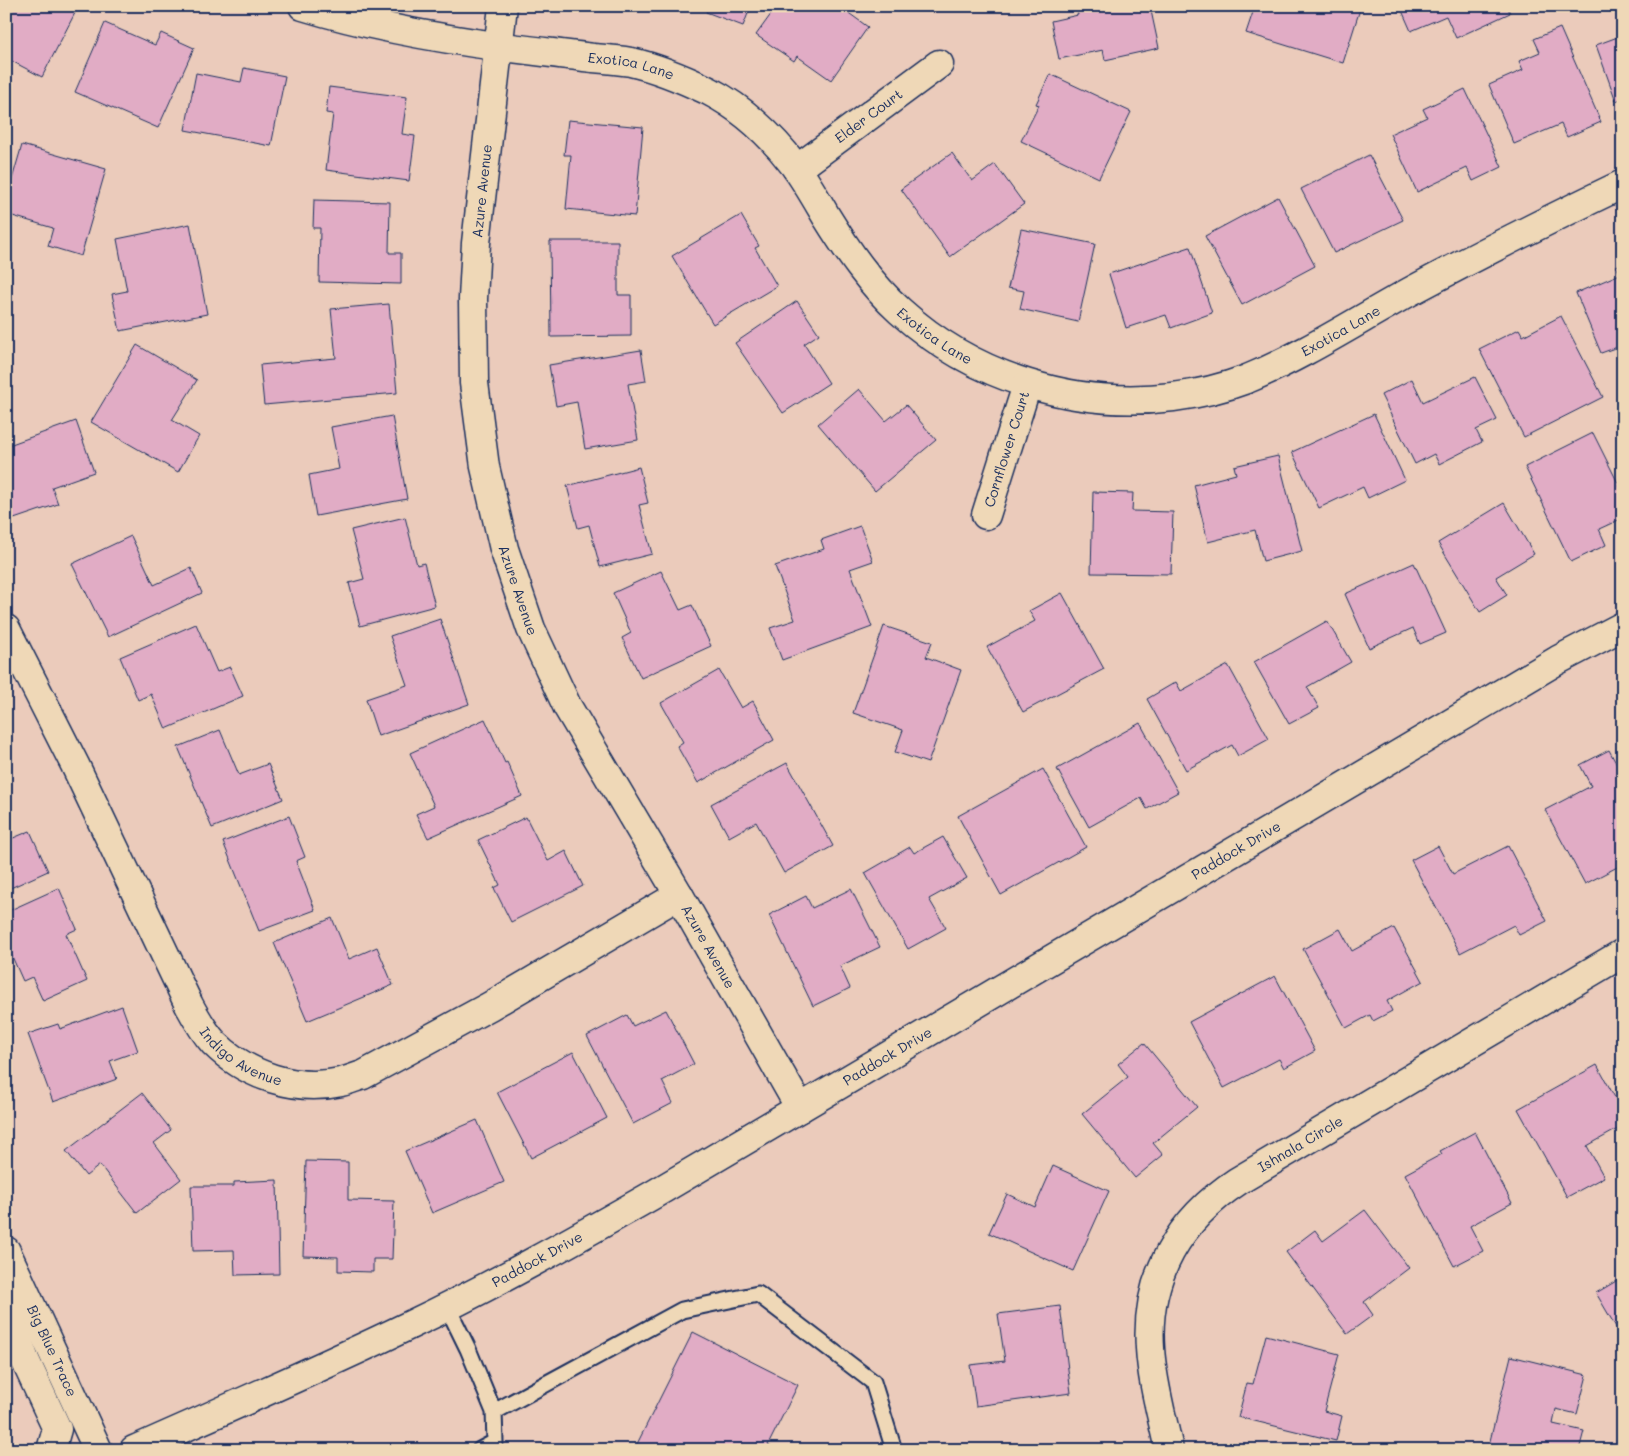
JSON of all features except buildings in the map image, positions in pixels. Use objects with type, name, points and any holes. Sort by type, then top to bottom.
[{"type":"street","name":"Exotica Lane","points":[[303,6],[330,15],[417,34],[631,62],[672,74],[712,93],[748,117],[780,147],[797,168],[865,274],[916,325],[956,353],[1027,385],[1050,391],[1098,398],[1147,400],[1195,394],[1242,381],[1287,362],[1410,292],[1517,236],[1623,184]]},
{"type":"street","name":"Azure Avenue","points":[[503,6],[476,243],[472,299],[474,383],[485,467],[504,550],[531,629],[567,706],[800,1108]]},
{"type":"street","name":"Elder Court","points":[[797,168],[939,64]]},
{"type":"street","name":"Cornflower Court","points":[[986,515],[1027,385]]},
{"type":"street","name":"Paddock Drive","points":[[134,1450],[272,1390],[412,1325],[550,1253],[651,1196],[1550,666],[1623,626]]},
{"type":"street","name":"Indigo Avenue","points":[[6,629],[75,765],[200,1025],[214,1043],[232,1058],[252,1070],[273,1079],[318,1085],[341,1082],[363,1075],[490,1006],[678,896]]},
{"type":"street","name":"Ishnala Circle","points":[[1169,1450],[1152,1370],[1150,1326],[1157,1282],[1165,1262],[1188,1224],[1220,1193],[1238,1180],[1623,953]]},
{"type":"street","name":"Big Blue Trace","points":[[6,1251],[98,1450]]},
{"type":"street","points":[[6,1308],[25,1360],[57,1430],[51,1450]]},
{"type":"lane","points":[[494,1412],[682,1310],[758,1294],[873,1382],[894,1450]]},
{"type":"lane","points":[[447,1306],[468,1349],[494,1412],[495,1442],[480,1450]]}]
